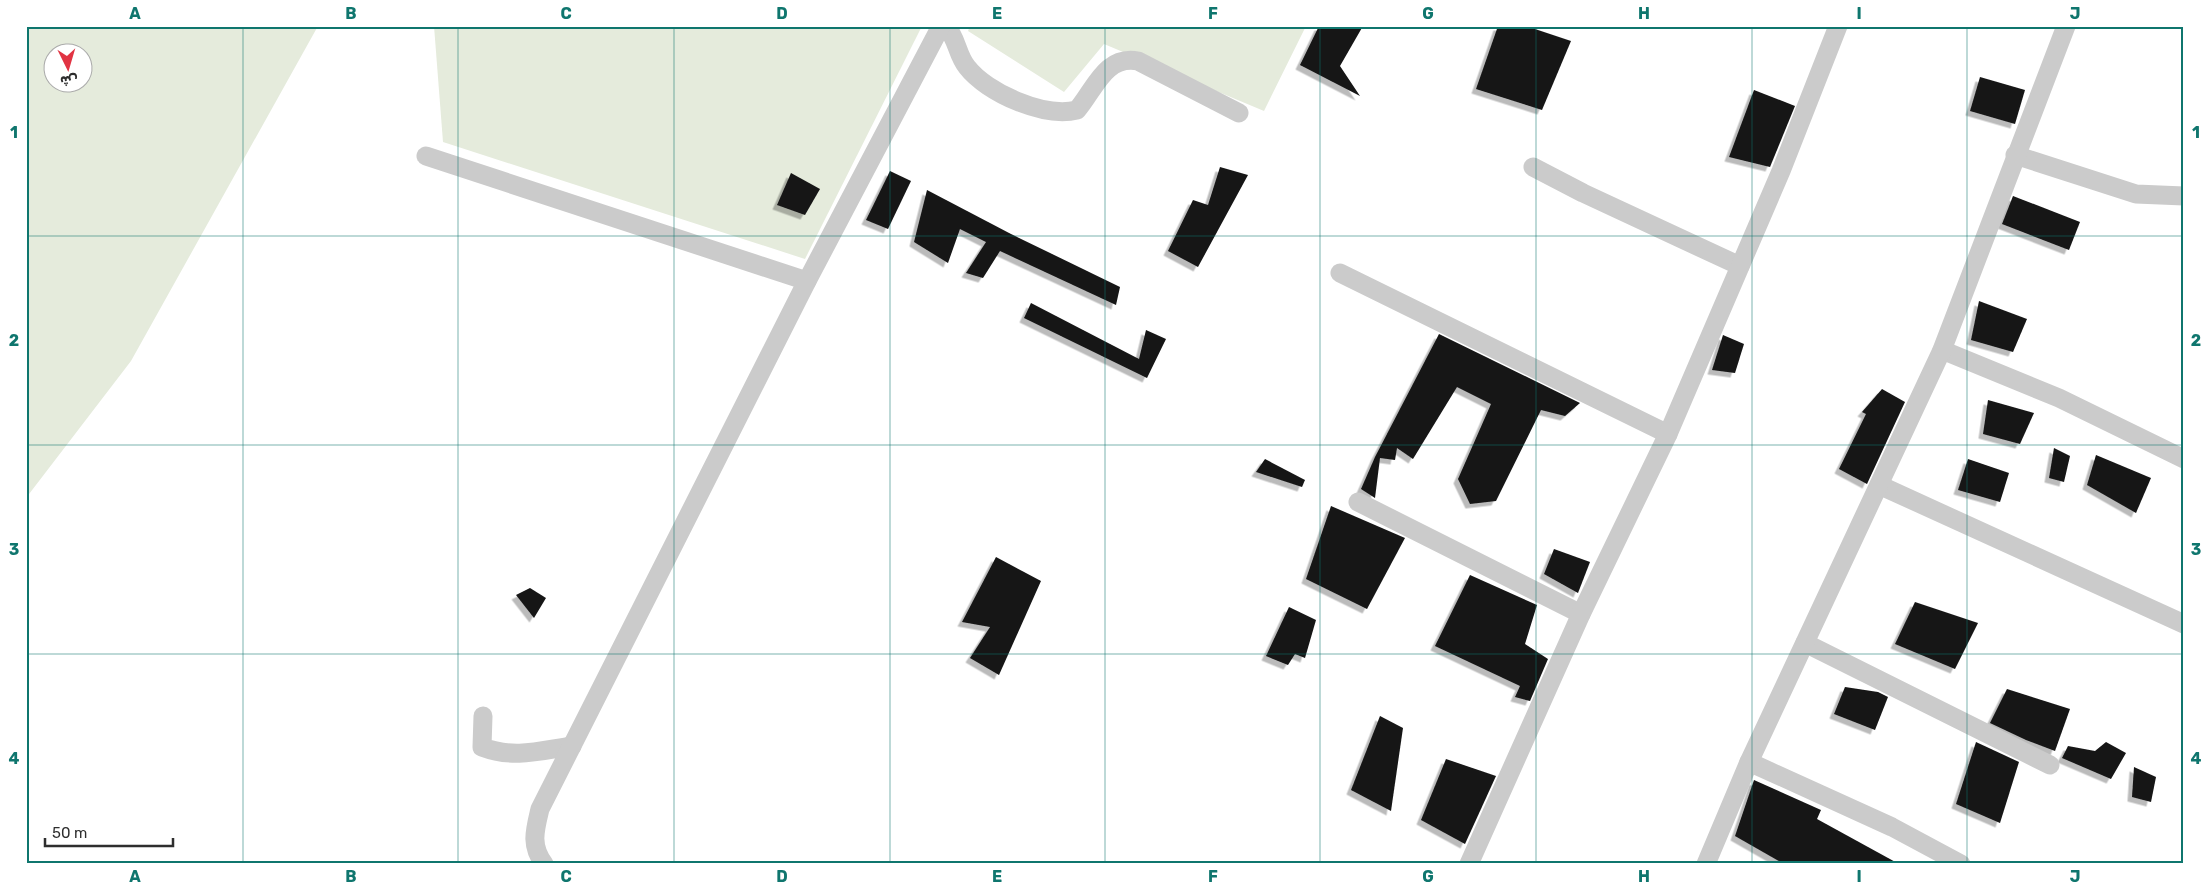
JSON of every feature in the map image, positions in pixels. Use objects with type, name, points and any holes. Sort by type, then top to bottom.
[{"type":"street","points":[[535,860],[534,832],[540,809],[807,281],[941,26]]},
{"type":"street","points":[[946,26],[957,44],[965,66],[981,81],[1014,99],[1044,110],[1064,113],[1077,110],[1103,72],[1116,63],[1128,59],[1138,61],[1238,113]]},
{"type":"street","points":[[1468,864],[1581,614],[1668,434],[1781,172],[1838,26]]},
{"type":"street","points":[[1706,864],[1749,762],[1942,350],[2015,155],[2066,26]]},
{"type":"street","points":[[2015,155],[2136,194],[2184,196]]},
{"type":"street","points":[[426,156],[807,281]]},
{"type":"street","points":[[1533,167],[1583,193],[1740,266]]},
{"type":"street","points":[[1340,273],[1668,434]]},
{"type":"street","points":[[1942,350],[2059,398],[2184,458]]},
{"type":"street","points":[[1879,485],[2184,624]]},
{"type":"street","points":[[1358,502],[1581,614]]},
{"type":"street","points":[[1805,643],[2050,765]]},
{"type":"street","points":[[483,716],[482,747],[499,753],[522,754],[572,746]]},
{"type":"street","points":[[1749,762],[1892,827],[1961,864]]},
{"type":"green space","points":[[26,26],[318,26],[131,361],[26,498]]},
{"type":"green space","points":[[434,26],[922,26],[805,259],[443,142]]},
{"type":"green space","points":[[970,26],[1306,26],[1264,111],[1104,44],[1064,92],[968,31]]},
{"type":"building","points":[[1319,26],[1363,26],[1340,66],[1360,96],[1300,65]]},
{"type":"building","points":[[1498,26],[1526,26],[1571,41],[1542,110],[1476,89]]},
{"type":"building","points":[[1980,77],[2025,90],[2015,124],[1970,111]]},
{"type":"building","points":[[1754,90],[1795,106],[1770,167],[1729,157]]},
{"type":"building","points":[[1220,167],[1248,175],[1198,267],[1168,251],[1193,200],[1208,205]]},
{"type":"building","points":[[890,171],[911,181],[888,229],[866,220]]},
{"type":"building","points":[[791,173],[820,189],[805,215],[777,205]]},
{"type":"building","points":[[927,190],[1011,234],[1120,287],[1116,305],[1000,251],[983,278],[966,273],[986,242],[960,229],[948,263],[914,242]]},
{"type":"building","points":[[2013,196],[2080,222],[2069,250],[2002,224]]},
{"type":"building","points":[[1979,301],[2027,319],[2013,352],[1971,340]]},
{"type":"building","points":[[1031,303],[1139,359],[1146,330],[1166,339],[1147,378],[1024,318]]},
{"type":"building","points":[[1439,334],[1580,403],[1565,416],[1541,410],[1496,501],[1470,504],[1458,479],[1491,404],[1457,387],[1413,459],[1397,448],[1395,460],[1380,458],[1375,498],[1361,489],[1375,457]]},
{"type":"building","points":[[1723,335],[1744,344],[1735,373],[1712,370]]},
{"type":"building","points":[[1882,389],[1905,402],[1867,484],[1839,469],[1866,414],[1862,412]]},
{"type":"building","points":[[1988,400],[2034,413],[2020,444],[1983,434]]},
{"type":"building","points":[[2054,448],[2070,456],[2064,482],[2049,478]]},
{"type":"building","points":[[2096,455],[2151,478],[2136,513],[2087,485]]},
{"type":"building","points":[[1265,459],[1305,480],[1302,487],[1256,472]]},
{"type":"building","points":[[1968,459],[2009,473],[2000,502],[1958,490]]},
{"type":"building","points":[[1331,506],[1405,538],[1367,609],[1306,579]]},
{"type":"building","points":[[1554,549],[1590,562],[1578,593],[1544,574]]},
{"type":"building","points":[[996,557],[1041,581],[999,675],[970,658],[990,627],[962,622]]},
{"type":"building","points":[[1470,575],[1537,605],[1525,644],[1548,659],[1530,701],[1515,697],[1520,686],[1435,646]]},
{"type":"building","points":[[530,588],[546,598],[534,618],[516,595]]},
{"type":"building","points":[[1915,602],[1978,623],[1955,669],[1895,644]]},
{"type":"building","points":[[1289,607],[1316,620],[1305,658],[1295,654],[1288,665],[1266,656]]},
{"type":"building","points":[[1845,687],[1878,692],[1888,697],[1875,730],[1834,714]]},
{"type":"building","points":[[2007,689],[2070,709],[2055,751],[1990,723]]},
{"type":"building","points":[[1380,716],[1403,728],[1391,811],[1351,790]]},
{"type":"building","points":[[1976,742],[2019,762],[2000,823],[1956,804]]},
{"type":"building","points":[[2106,742],[2126,753],[2111,779],[2062,758],[2068,746],[2095,751]]},
{"type":"building","points":[[1446,759],[1496,776],[1465,844],[1421,820]]},
{"type":"building","points":[[2134,767],[2156,777],[2151,802],[2132,797]]},
{"type":"building","points":[[1754,780],[1821,810],[1817,819],[1899,864],[1784,864],[1735,836]]}]
